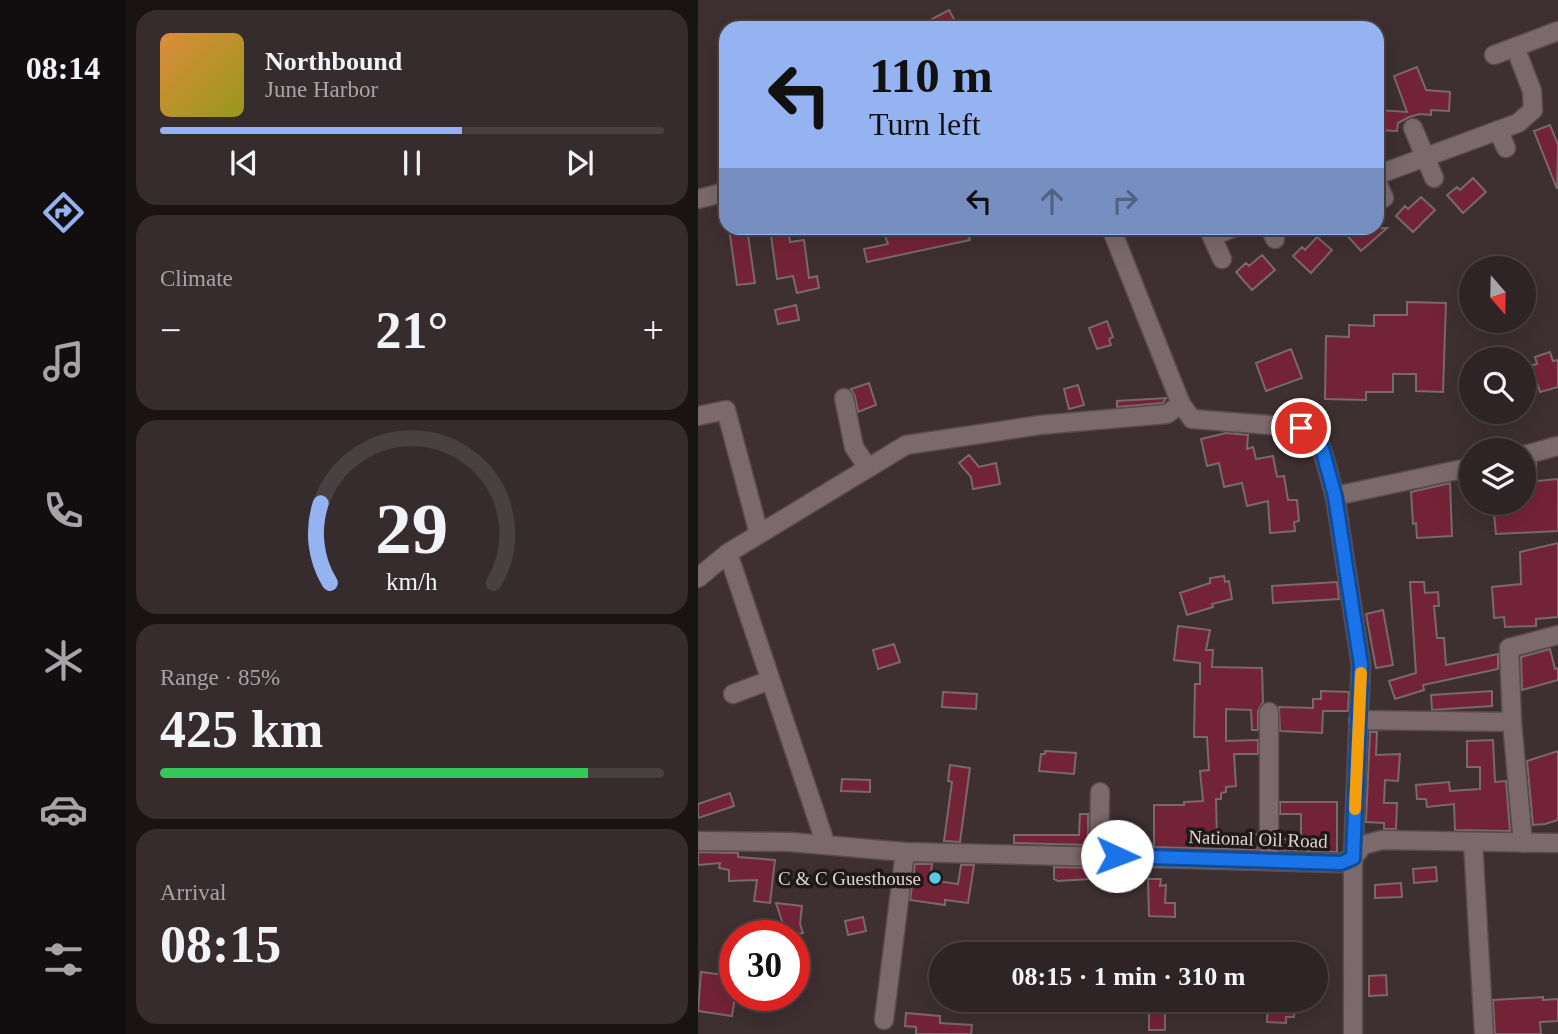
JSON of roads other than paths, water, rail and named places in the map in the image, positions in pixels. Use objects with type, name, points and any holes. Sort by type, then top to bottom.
[{"type":"street","points":[[1494,55],[1558,31]]},
{"type":"street","points":[[1384,172],[1518,123],[1533,110],[1533,91],[1515,47]]},
{"type":"street","points":[[1413,128],[1434,178]]},
{"type":"street","points":[[1498,130],[1506,148]]},
{"type":"street","points":[[698,199],[719,194]]},
{"type":"street","points":[[1114,235],[1180,404],[1192,419],[1309,428],[1318,439],[1323,452],[1335,496],[1361,665],[1353,858],[1353,1034]]},
{"type":"street","points":[[1211,235],[1222,259]]},
{"type":"street","points":[[844,398],[854,447],[868,468]]},
{"type":"street","points":[[698,578],[728,553],[906,445],[1040,425],[1167,414],[1180,404]]},
{"type":"street","points":[[698,416],[726,410],[759,534]]},
{"type":"street","points":[[1536,452],[1558,446]]},
{"type":"street","points":[[1335,496],[1459,470]]},
{"type":"street","points":[[728,553],[826,845]]},
{"type":"street","points":[[1523,843],[1512,722],[1509,648],[1558,635]]},
{"type":"street","points":[[733,694],[770,680]]},
{"type":"street","points":[[1269,712],[1269,860]]},
{"type":"street","points":[[1358,720],[1512,722]]},
{"type":"street","points":[[1099,856],[1100,792]]},
{"type":"street","name":"National Oil Road","points":[[698,841],[790,842],[905,852],[1341,863],[1353,858],[1363,845],[1382,841],[1558,844]]},
{"type":"street","points":[[1473,842],[1484,1034]]},
{"type":"street","points":[[884,1020],[905,852]]},
{"type":"place","name":"C & C Guesthouse","points":[[935,878]]}]
